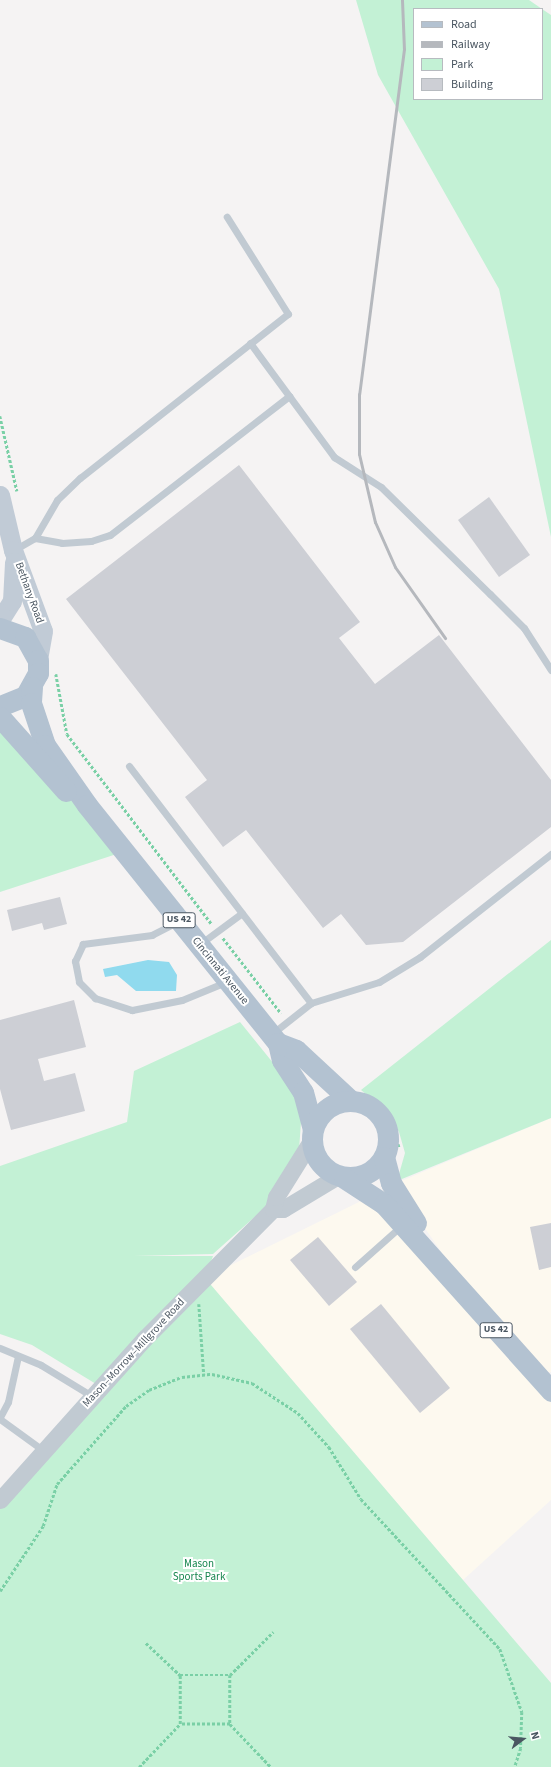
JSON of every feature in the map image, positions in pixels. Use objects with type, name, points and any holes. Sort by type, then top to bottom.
[{"type":"main road","name":"Bethany Road","points":[[0,494],[13,550],[43,631],[38,660]]},
{"type":"main road","name":"Bethany Road","points":[[0,620],[12,601],[13,550]]},
{"type":"main road","points":[[0,628],[25,637],[38,660],[38,673],[32,687],[14,703],[0,706]]},
{"type":"main road","name":"Cincinnati Avenue","points":[[32,687],[31,703],[46,745],[87,805],[180,921],[226,982],[275,1039],[296,1050],[349,1099]]},
{"type":"main road","name":"Cincinnati Avenue","points":[[0,717],[60,788],[87,805]]},
{"type":"main road","name":"Cincinnati Avenue","points":[[275,1039],[282,1060],[303,1092],[312,1135]]},
{"type":"main road","points":[[312,1135],[327,1108],[349,1099]]},
{"type":"main road","name":"US 42","points":[[349,1099],[371,1107],[384,1121],[388,1139],[384,1157],[391,1183],[438,1251],[444,1267]]},
{"type":"main road","name":"US 42","points":[[312,1135],[322,1166],[384,1204],[444,1267],[551,1391]]},
{"type":"main road","points":[[341,1177],[364,1175],[384,1157]]},
{"type":"street","name":"Mason–Morrow–Millgrove Road","points":[[0,1500],[92,1397],[273,1209],[276,1196],[312,1135]]},
{"type":"street","points":[[273,1209],[283,1209],[341,1177]]},
{"type":"lane","points":[[13,550],[35,538],[57,500],[80,478],[288,314],[227,217]]},
{"type":"lane","points":[[250,343],[334,457],[381,487],[524,628],[551,670]]},
{"type":"lane","points":[[35,538],[62,543],[91,541],[110,535],[289,396]]},
{"type":"lane","points":[[129,766],[311,1003]]},
{"type":"lane","points":[[275,1039],[311,1003],[379,982],[420,957],[551,854]]},
{"type":"lane","points":[[198,945],[242,913]]},
{"type":"lane","points":[[180,921],[152,935],[83,944],[75,961],[79,982],[95,998],[132,1010],[182,1000],[226,982]]},
{"type":"lane","points":[[355,1267],[403,1224]]},
{"type":"lane","points":[[0,1348],[18,1356],[92,1397]]},
{"type":"lane","points":[[18,1356],[8,1402],[0,1418],[44,1451]]},
{"type":"path","points":[[204,1298],[199,1303],[204,1375]]},
{"type":"path","points":[[0,1591],[43,1526],[57,1484],[126,1406],[149,1390],[182,1378],[204,1375],[252,1383],[298,1413],[330,1447],[361,1499],[500,1649],[522,1712],[521,1748],[515,1767]]},
{"type":"path","points":[[146,1643],[180,1675],[230,1675],[274,1632]]},
{"type":"path","points":[[139,1767],[180,1724],[180,1675]]},
{"type":"path","points":[[230,1675],[230,1724],[271,1767]]},
{"type":"path","points":[[180,1724],[230,1724]]},
{"type":"shaded area","points":[[551,1118],[551,1372],[535,1374],[551,1391],[551,1500],[463,1580],[205,1278],[365,1199],[494,1327],[394,1184]]},
{"type":"green space","points":[[356,0],[529,0],[541,8],[413,8],[413,100],[543,100],[543,10],[551,15],[551,537],[499,289],[378,75]]},
{"type":"green space","points":[[0,707],[126,851],[0,892]]},
{"type":"green space","points":[[551,940],[551,1118],[397,1181],[405,1153],[399,1132],[389,1113],[361,1090]]},
{"type":"green space","name":"Mason Sports Park","points":[[240,1022],[290,1084],[302,1108],[299,1150],[266,1207],[213,1254],[134,1256],[213,1256],[205,1278],[551,1683],[551,1767],[0,1767],[0,1500],[101,1387],[32,1345],[0,1334],[0,1166],[127,1122],[134,1071]]},
{"type":"water","points":[[148,960],[169,962],[177,975],[176,991],[136,991],[117,975],[105,977],[103,969]]},
{"type":"building","points":[[239,465],[360,622],[339,638],[375,684],[439,635],[551,780],[551,827],[403,942],[366,945],[341,914],[323,928],[246,830],[223,847],[185,797],[207,780],[66,599]]},
{"type":"building","points":[[489,497],[530,555],[499,577],[458,520]]},
{"type":"building","points":[[60,897],[67,924],[44,930],[42,923],[12,931],[7,910]]},
{"type":"building","points":[[74,1000],[86,1047],[38,1059],[44,1081],[75,1073],[85,1111],[11,1130],[0,1089],[0,1020]]},
{"type":"building","points":[[551,1223],[551,1267],[539,1270],[530,1227]]},
{"type":"building","points":[[318,1237],[357,1282],[329,1306],[290,1260]]},
{"type":"building","points":[[381,1304],[450,1388],[420,1413],[350,1329]]},
{"type":"railway","points":[[402,0],[404,49],[359,394],[359,454],[375,522],[395,567],[445,638]]}]
